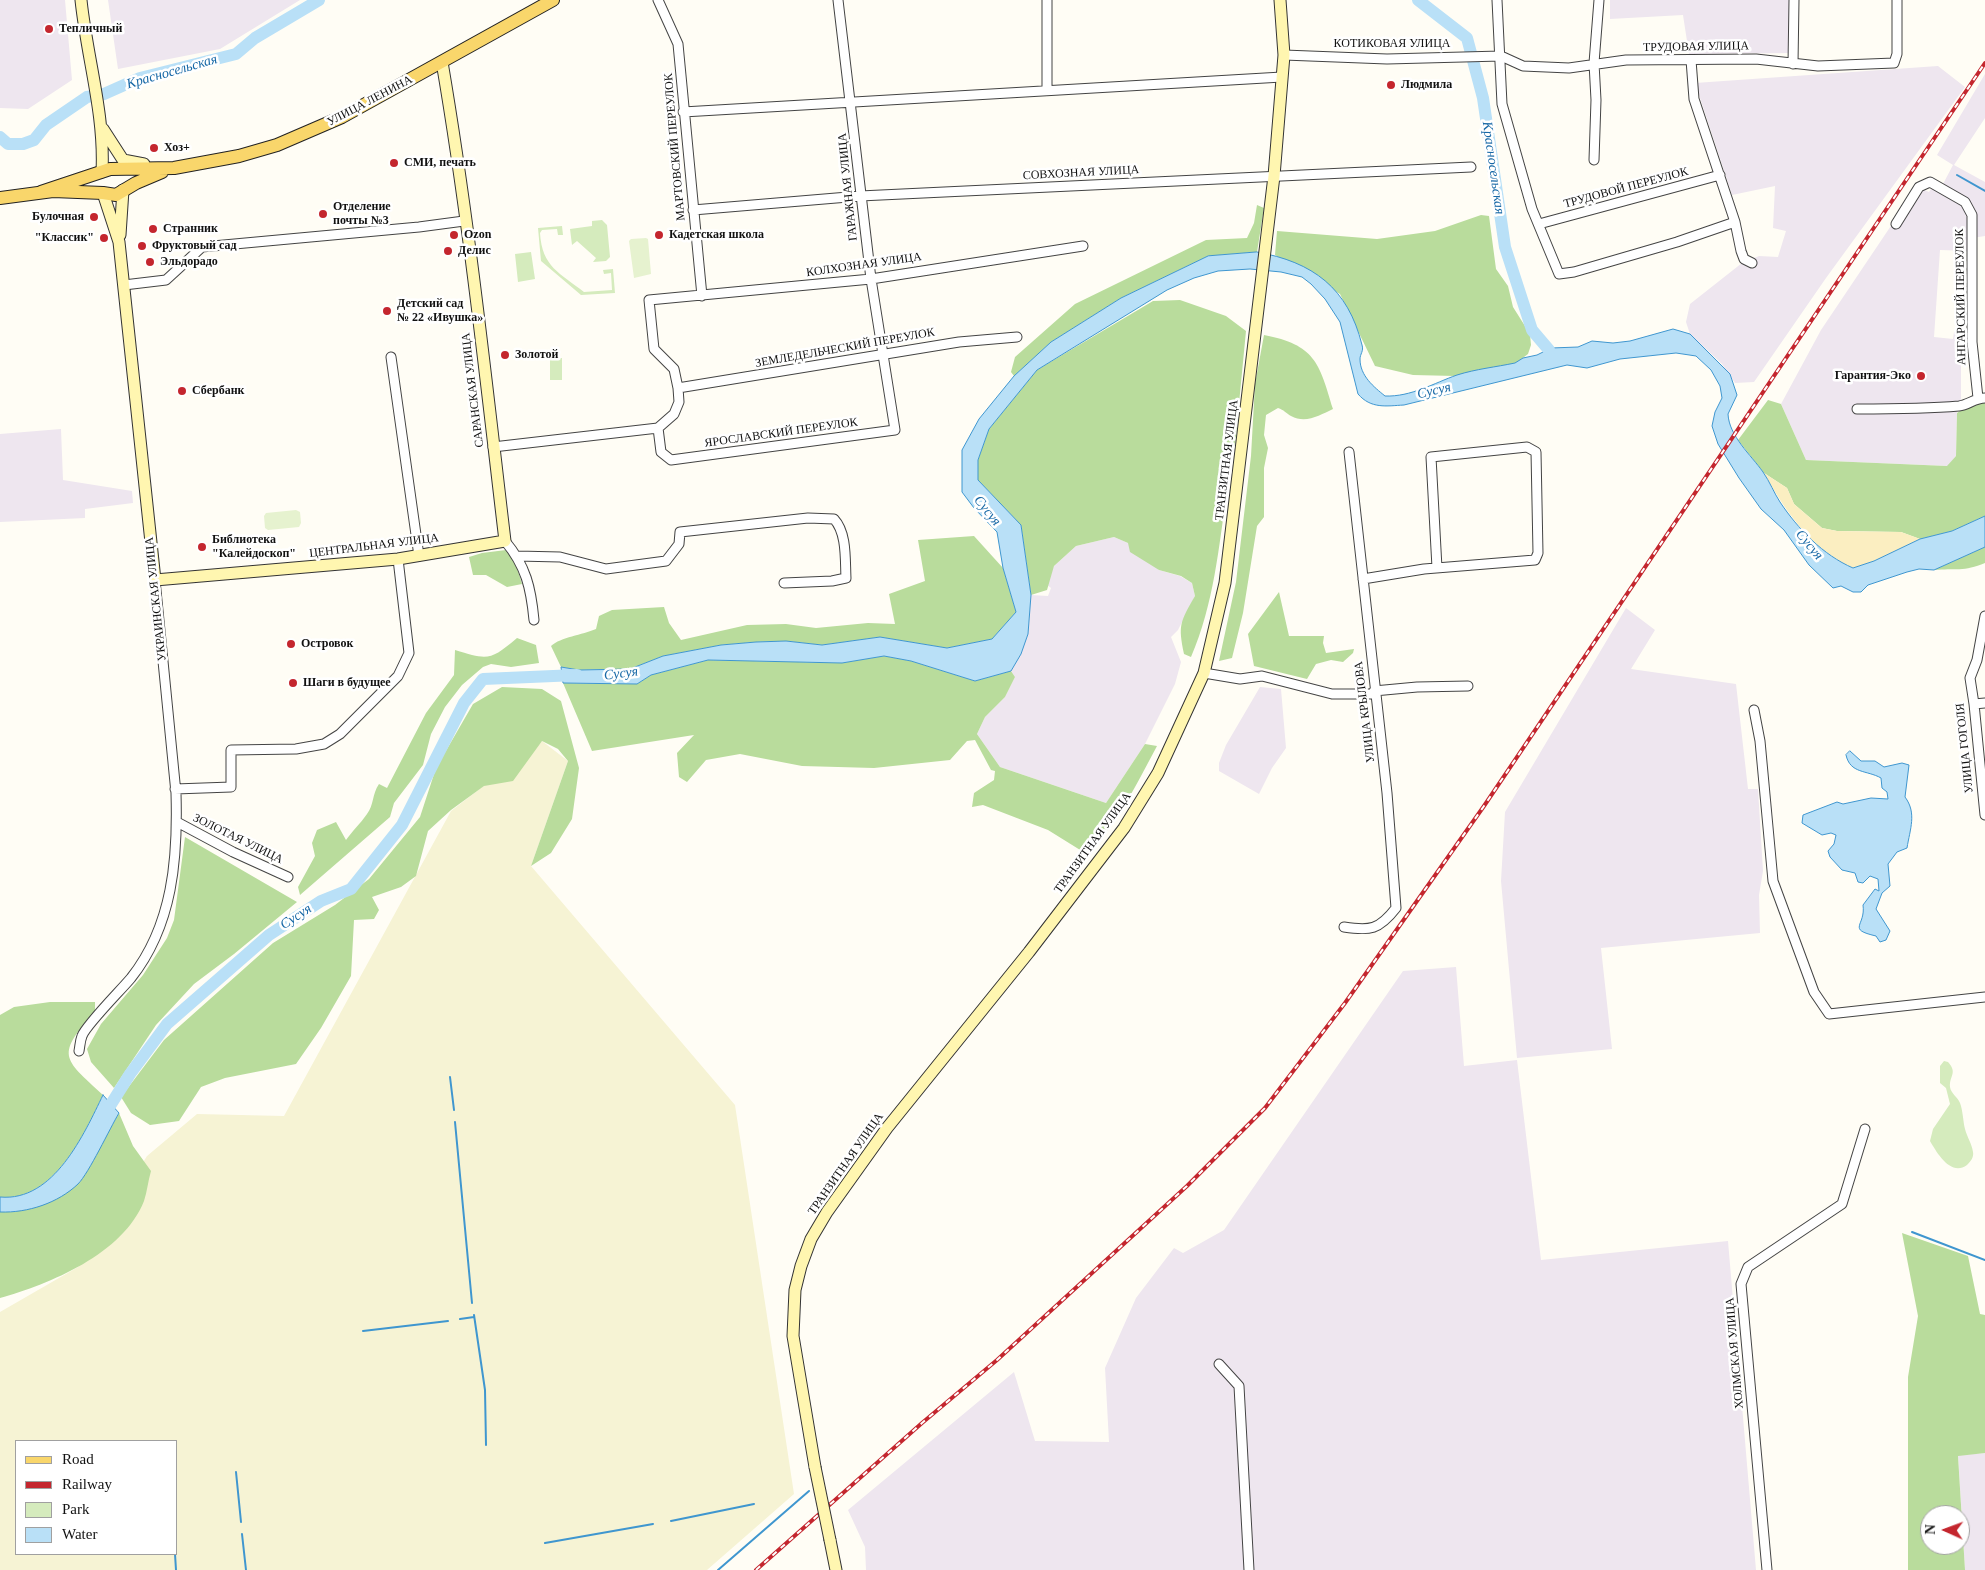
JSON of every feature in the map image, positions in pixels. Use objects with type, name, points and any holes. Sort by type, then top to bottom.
[{"type":"main road","name":"УКРАИНСКАЯ УЛИЦА","points":[[81,0],[103,148],[102,172],[98,184],[103,192],[120,242],[136,380],[155,580]]},
{"type":"main road","name":"УЛИЦА ЛЕНИНА","points":[[41,192],[110,169],[120,171],[174,168],[239,156],[311,132],[553,0]]},
{"type":"main road","name":"ТРАНЗИТНАЯ УЛИЦА","points":[[836,1570],[815,1467],[793,1336],[795,1290],[801,1266],[811,1239],[826,1212],[887,1128],[1029,952],[1124,828],[1158,773],[1204,673],[1225,583],[1274,176],[1284,55],[1280,0]]},
{"type":"main road","name":"САРАНСКАЯ УЛИЦА","points":[[442,62],[454,131],[505,541]]},
{"type":"main road","name":"УКРАИНСКАЯ УЛИЦА","points":[[100,121],[120,171],[126,180],[124,190]]},
{"type":"main road","points":[[100,121],[123,160],[131,163],[174,168]]},
{"type":"main road","points":[[78,180],[91,170],[97,159],[100,121]]},
{"type":"main road","name":"УЛИЦА ЛЕНИНА","points":[[0,198],[41,192],[103,192],[116,195],[174,168]]},
{"type":"main road","points":[[120,242],[124,190]]},
{"type":"main road","name":"ЦЕНТРАЛЬНАЯ УЛИЦА","points":[[155,580],[398,559],[505,541]]},
{"type":"street","name":"МАРТОВСКИЙ ПЕРЕУЛОК","points":[[658,0],[665,11],[678,44],[702,296]]},
{"type":"street","name":"ГАРАЖНАЯ УЛИЦА","points":[[838,0],[851,101],[860,196],[895,430]]},
{"type":"street","points":[[1046,90],[1048,0]]},
{"type":"street","points":[[1497,0],[1502,104],[1539,224],[1559,274],[1574,272],[1677,242],[1735,222]]},
{"type":"street","points":[[1594,160],[1594,63],[1599,0]]},
{"type":"street","points":[[1793,64],[1794,0]]},
{"type":"street","name":"ТРУДОВАЯ УЛИЦА","points":[[1501,56],[1523,66],[1569,68],[1626,60],[1756,59],[1818,66],[1894,63],[1897,54],[1897,0]]},
{"type":"street","name":"КОТИКОВАЯ УЛИЦА","points":[[1284,55],[1387,59],[1501,56]]},
{"type":"street","points":[[1691,60],[1694,99],[1735,222],[1741,251],[1744,258],[1752,263]]},
{"type":"street","points":[[683,112],[1282,77]]},
{"type":"street","name":"СОВХОЗНАЯ УЛИЦА","points":[[693,210],[860,196],[1471,167]]},
{"type":"street","name":"ТРУДОВОЙ ПЕРЕУЛОК","points":[[1539,224],[1720,175]]},
{"type":"street","name":"АНГАРСКИЙ ПЕРЕУЛОК","points":[[1896,224],[1919,187],[1930,182],[1966,202],[1972,215],[1972,342],[1981,398]]},
{"type":"street","points":[[124,285],[166,280],[202,247],[419,227],[464,221]]},
{"type":"street","name":"КОЛХОЗНАЯ УЛИЦА","points":[[678,388],[674,369],[654,348],[649,300],[871,278],[1083,246]]},
{"type":"street","name":"ЗЕМЛЕДЕЛЬЧЕСКИЙ ПЕРЕУЛОК","points":[[678,388],[978,339],[1017,337]]},
{"type":"street","points":[[391,357],[419,556]]},
{"type":"street","points":[[494,447],[658,428],[674,414],[679,402],[678,388]]},
{"type":"street","points":[[1857,409],[1900,409],[1962,405],[1981,398]]},
{"type":"street","name":"ЯРОСЛАВСКИЙ ПЕРЕУЛОК","points":[[658,428],[661,452],[671,460],[895,430]]},
{"type":"street","points":[[1363,579],[1437,568],[1535,560],[1538,553],[1536,452],[1527,447],[1431,457],[1437,568]]},
{"type":"street","name":"УЛИЦА КРЫЛОВА","points":[[1344,926],[1367,930],[1388,919],[1396,908],[1387,793],[1349,452]]},
{"type":"street","points":[[517,556],[560,557],[606,569],[634,567],[666,561],[679,544],[680,532],[808,518],[834,518],[840,525],[845,551],[846,578],[832,581],[784,583]]},
{"type":"street","points":[[505,541],[517,556],[531,588],[534,620]]},
{"type":"street","points":[[175,789],[231,787],[231,750],[296,748],[324,744],[340,734],[398,676],[409,653],[398,559]]},
{"type":"street","name":"УКРАИНСКАЯ УЛИЦА","points":[[79,1051],[82,1035],[132,977],[150,951],[166,916],[174,867],[177,822],[175,789],[155,580]]},
{"type":"street","name":"УЛИЦА ГОГОЛЯ","points":[[1985,616],[1977,660],[1970,678],[1985,815]]},
{"type":"street","points":[[1204,673],[1240,679],[1262,676],[1332,694],[1375,693],[1417,687],[1468,686]]},
{"type":"street","points":[[1974,704],[1985,703]]},
{"type":"street","points":[[1754,710],[1760,741],[1773,881],[1814,992],[1828,1014],[1985,998]]},
{"type":"street","name":"ЗОЛОТАЯ УЛИЦА","points":[[177,822],[233,852],[288,877]]},
{"type":"street","name":"ХОЛМСКАЯ УЛИЦА","points":[[1767,1570],[1741,1284],[1748,1267],[1842,1204],[1866,1129]]},
{"type":"street","points":[[1219,1364],[1239,1386],[1249,1570]]},
{"type":"shaded area","points":[[0,0],[65,0],[72,80],[28,109],[0,108]]},
{"type":"shaded area","points":[[108,0],[300,0],[220,49],[118,69]]},
{"type":"shaded area","points":[[1610,0],[1796,0],[1796,53],[1689,54],[1683,15],[1610,19]]},
{"type":"shaded area","points":[[1938,66],[1965,87],[1826,278],[1754,382],[1735,383],[1722,364],[1690,334],[1686,322],[1690,304],[1742,263],[1759,256],[1778,257],[1786,231],[1773,228],[1775,186],[1732,195],[1695,83]]},
{"type":"shaded area","points":[[1985,74],[1985,118],[1954,165],[1985,182],[1985,236],[1972,238],[1971,251],[1940,250],[1934,337],[1953,339],[1954,332],[1961,332],[1961,399],[1957,413],[1956,456],[1948,466],[1806,460],[1781,404],[1821,330],[1913,193],[1922,189],[1929,192],[1937,180],[1943,184],[1953,165],[1937,155]]},
{"type":"shaded area","points":[[61,429],[63,480],[132,491],[133,503],[85,509],[85,518],[0,522],[0,434]]},
{"type":"shaded area","points":[[1114,537],[1128,543],[1159,570],[1180,576],[1192,583],[1195,596],[1178,630],[1171,637],[1181,662],[1175,684],[1145,744],[1106,803],[1000,767],[977,734],[985,717],[1005,697],[1015,677],[1011,671],[1021,654],[1028,634],[1031,595],[1048,596],[1051,588],[1046,584],[1054,566],[1076,546]]},
{"type":"shaded area","points":[[1626,608],[1655,630],[1631,669],[1736,684],[1748,789],[1758,789],[1763,871],[1759,895],[1760,933],[1601,948],[1612,1049],[1517,1058],[1501,881],[1505,812]]},
{"type":"shaded area","points":[[1260,687],[1281,689],[1286,748],[1272,768],[1259,794],[1219,771],[1219,763],[1226,745]]},
{"type":"shaded area","points":[[542,741],[568,761],[531,866],[735,1105],[794,1494],[707,1570],[0,1570],[0,1312],[78,1267],[147,1156],[197,1114],[284,1116],[451,811]]},
{"type":"shaded area","points":[[1456,967],[1464,1066],[1517,1060],[1541,1260],[1728,1241],[1756,1570],[866,1570],[865,1547],[848,1510],[1014,1372],[1035,1441],[1109,1442],[1105,1368],[1136,1298],[1174,1248],[1183,1253],[1224,1230],[1403,971]]},
{"type":"shaded area","points":[[1985,1453],[1985,1570],[1965,1570],[1964,1555],[1970,1555],[1970,1505],[1961,1505],[1958,1455]]},
{"type":"green space","points":[[1257,205],[1264,208],[1257,252],[1208,256],[1121,298],[1051,342],[1014,376],[1011,372],[1015,357],[1075,304],[1206,240],[1247,238],[1254,223]]},
{"type":"green space","points":[[1481,215],[1489,216],[1496,269],[1508,286],[1513,307],[1530,334],[1531,345],[1528,354],[1516,363],[1455,376],[1413,375],[1375,366],[1340,294],[1275,255],[1277,231],[1377,239],[1435,231]]},
{"type":"green space","points":[[602,220],[607,225],[610,257],[606,261],[593,262],[596,258],[577,241],[572,245],[570,229],[592,226],[592,221]]},
{"type":"green space","points":[[562,226],[563,235],[558,235],[557,229],[542,230],[540,233],[541,245],[548,262],[560,274],[584,292],[612,290],[611,273],[604,274],[603,270],[613,269],[615,293],[581,295],[541,261],[538,228]]},
{"type":"green space","points":[[631,239],[648,239],[651,274],[634,278],[629,241]]},
{"type":"green space","points":[[531,252],[535,279],[518,282],[515,254]]},
{"type":"green space","points":[[1180,300],[1226,316],[1246,331],[1235,445],[1227,455],[1222,472],[1222,478],[1227,490],[1215,575],[1199,637],[1191,657],[1184,654],[1181,630],[1183,618],[1195,596],[1192,583],[1181,576],[1159,570],[1130,552],[1128,543],[1114,537],[1076,546],[1054,566],[1047,590],[1031,595],[1021,525],[978,480],[978,460],[989,429],[1037,370],[1153,301]]},
{"type":"green space","points":[[1264,335],[1281,339],[1305,350],[1318,368],[1333,409],[1307,419],[1291,416],[1278,408],[1266,415],[1264,435],[1268,448],[1264,468],[1264,517],[1257,526],[1243,613],[1232,658],[1219,661],[1236,582],[1251,456],[1255,384]]},
{"type":"green space","points":[[562,358],[562,380],[550,380],[550,359]]},
{"type":"green space","points":[[1978,398],[1985,398],[1985,516],[1952,531],[1920,539],[1901,532],[1837,531],[1822,528],[1794,504],[1787,488],[1764,473],[1738,440],[1768,400],[1781,404],[1806,460],[1947,466],[1956,456],[1957,413]]},
{"type":"green space","points":[[296,510],[300,512],[301,523],[299,527],[268,530],[265,528],[264,516],[266,513]]},
{"type":"green space","points":[[974,536],[1003,568],[1016,612],[992,639],[947,648],[880,637],[822,645],[786,641],[756,642],[721,645],[663,656],[630,669],[579,670],[561,667],[551,646],[566,638],[596,629],[599,616],[612,610],[664,607],[669,623],[681,640],[747,625],[786,624],[816,628],[868,623],[895,624],[889,594],[925,581],[918,540]]},
{"type":"green space","points":[[1985,547],[1985,563],[1965,569],[1934,570]]},
{"type":"green space","points":[[506,550],[514,558],[522,584],[507,587],[486,575],[473,575],[469,557],[482,553]]},
{"type":"green space","points":[[1279,592],[1289,636],[1324,636],[1323,643],[1326,653],[1354,649],[1353,653],[1343,662],[1331,660],[1316,664],[1307,679],[1254,666],[1248,634]]},
{"type":"green space","points":[[517,638],[536,645],[539,663],[511,667],[491,664],[483,667],[462,685],[445,707],[431,734],[423,765],[394,803],[390,817],[300,895],[298,887],[315,856],[312,843],[317,830],[336,822],[346,840],[369,811],[379,784],[387,788],[426,713],[454,675],[455,650],[482,657],[494,655]]},
{"type":"green space","points":[[884,656],[911,661],[975,681],[1011,671],[1015,677],[1005,697],[985,717],[977,734],[1000,767],[1106,803],[1145,744],[1157,746],[1116,818],[1106,832],[1085,853],[1048,830],[983,805],[972,807],[974,793],[994,780],[995,771],[991,770],[975,740],[967,741],[950,760],[874,768],[802,766],[740,754],[706,760],[687,782],[679,777],[677,753],[694,735],[592,751],[563,683],[637,684],[651,675],[708,660],[842,663]]},
{"type":"green space","points":[[502,687],[542,689],[561,701],[579,768],[572,819],[551,853],[531,866],[568,761],[558,749],[542,741],[513,781],[484,786],[451,810],[428,831],[416,876],[401,887],[372,897],[379,910],[374,919],[354,920],[351,976],[321,1028],[296,1064],[225,1078],[201,1087],[179,1121],[150,1125],[131,1113],[121,1097],[164,1040],[273,943],[335,905],[369,879],[420,817],[436,768],[473,704]]},
{"type":"green space","points":[[185,837],[297,902],[194,984],[156,1025],[114,1088],[91,1062],[87,1049],[101,1024],[143,975],[167,938],[174,920]]},
{"type":"green space","points":[[50,1002],[95,1002],[95,1011],[74,1038],[69,1056],[72,1064],[103,1095],[76,1146],[65,1163],[51,1177],[36,1189],[19,1196],[0,1197],[0,1015],[14,1007]]},
{"type":"green space","points":[[1944,1061],[1948,1062],[1953,1072],[1950,1087],[1960,1103],[1965,1129],[1973,1152],[1971,1160],[1961,1168],[1955,1168],[1945,1162],[1936,1152],[1930,1141],[1933,1129],[1950,1104],[1946,1088],[1940,1083],[1940,1066]]},
{"type":"green space","points":[[119,1113],[133,1146],[151,1171],[144,1201],[134,1220],[120,1237],[83,1264],[41,1284],[0,1298],[0,1212],[15,1212],[79,1183]]},
{"type":"green space","points":[[1902,1233],[1968,1256],[1980,1314],[1985,1315],[1985,1453],[1958,1456],[1961,1505],[1920,1505],[1920,1555],[1964,1555],[1965,1570],[1908,1570],[1908,1377],[1918,1316]]},
{"type":"sand","points":[[1764,473],[1787,488],[1794,504],[1822,528],[1837,531],[1901,532],[1920,539],[1874,561],[1853,568],[1838,560],[1812,540],[1791,515]]},
{"type":"water","points":[[1257,252],[1295,263],[1311,271],[1337,293],[1348,308],[1356,325],[1362,347],[1360,359],[1362,371],[1368,381],[1385,396],[1395,396],[1422,389],[1464,373],[1515,363],[1523,358],[1537,355],[1551,348],[1578,347],[1592,341],[1613,343],[1630,341],[1673,329],[1690,334],[1730,374],[1737,395],[1728,414],[1729,422],[1736,438],[1763,472],[1780,502],[1795,522],[1821,549],[1853,568],[1874,561],[1920,539],[1952,531],[1985,516],[1985,547],[1934,570],[1919,569],[1907,572],[1868,585],[1861,592],[1853,592],[1841,586],[1833,588],[1809,565],[1784,530],[1761,509],[1718,444],[1712,426],[1715,412],[1722,398],[1720,386],[1711,370],[1696,356],[1676,353],[1620,359],[1587,368],[1567,365],[1404,405],[1379,406],[1368,402],[1358,394],[1340,322],[1325,299],[1311,284],[1302,277],[1281,272],[1250,269],[1218,271],[1194,278],[1167,290],[1037,370],[989,429],[978,460],[978,480],[1021,525],[1031,595],[1028,634],[1021,654],[1011,671],[975,681],[911,661],[884,656],[842,663],[708,660],[651,675],[637,684],[563,683],[561,667],[579,670],[630,669],[663,656],[721,645],[786,641],[822,645],[880,637],[947,648],[992,639],[1016,612],[1003,568],[997,532],[974,508],[962,492],[962,450],[979,419],[1014,376],[1051,342],[1121,298],[1208,256]]},
{"type":"water","points":[[1850,751],[1861,761],[1875,761],[1884,767],[1902,763],[1909,765],[1905,797],[1911,809],[1911,828],[1907,848],[1897,852],[1888,864],[1890,886],[1882,893],[1876,909],[1890,931],[1886,940],[1880,942],[1876,936],[1867,934],[1859,929],[1863,905],[1875,889],[1879,891],[1878,879],[1870,876],[1863,883],[1858,882],[1855,873],[1842,870],[1830,857],[1828,851],[1834,844],[1836,835],[1831,833],[1822,835],[1802,823],[1803,815],[1837,802],[1843,804],[1871,798],[1888,799],[1887,792],[1882,788],[1881,778],[1855,769],[1851,765],[1846,755]]},
{"type":"water","points":[[103,1095],[119,1113],[78,1184],[61,1197],[42,1206],[21,1211],[0,1212],[0,1197],[19,1196],[36,1189],[65,1162],[76,1146]]},
{"type":"waterway","name":"Красносельская","points":[[0,137],[8,144],[23,144],[34,140],[46,125],[87,97],[104,94],[140,78],[236,54],[255,38],[319,0]]},
{"type":"waterway","name":"Красносельская","points":[[1418,0],[1467,38],[1483,98],[1505,247],[1532,330],[1549,350]]},
{"type":"waterway","points":[[1957,175],[1985,191]]},
{"type":"waterway","name":"Сусуя","points":[[103,1117],[130,1074],[167,1024],[269,935],[321,901],[351,889],[402,825],[464,703],[483,679],[577,675]]},
{"type":"waterway","points":[[450,1077],[454,1110]]},
{"type":"waterway","points":[[455,1122],[472,1303]]},
{"type":"waterway","points":[[1912,1232],[1985,1260]]},
{"type":"waterway","points":[[474,1315],[485,1390],[486,1445]]},
{"type":"waterway","points":[[460,1319],[474,1317]]},
{"type":"waterway","points":[[363,1331],[448,1321]]},
{"type":"waterway","points":[[236,1472],[241,1522]]},
{"type":"waterway","points":[[718,1570],[809,1491]]},
{"type":"waterway","points":[[671,1521],[754,1504]]},
{"type":"waterway","points":[[545,1543],[653,1524]]},
{"type":"waterway","points":[[242,1534],[246,1570]]},
{"type":"waterway","points":[[175,1555],[176,1570]]},
{"type":"railway","points":[[756,1570],[922,1423],[997,1360],[1187,1186],[1265,1108],[1345,1003],[1484,806],[1985,63]]},
{"type":"place","name":"Тепличный","points":[[49,29]]},
{"type":"place","name":"Людмила","points":[[1391,85]]},
{"type":"place","name":"Хоз+","points":[[154,148]]},
{"type":"place","name":"СМИ, печать","points":[[394,163]]},
{"type":"place","name":"Отделение почты №3","points":[[323,214]]},
{"type":"place","name":"Булочная","points":[[94,217]]},
{"type":"place","name":"Странник","points":[[153,229]]},
{"type":"place","name":"Ozon","points":[[454,235]]},
{"type":"place","name":"Кадетская школа","points":[[659,235]]},
{"type":"place","name":"\"Классик\"","points":[[104,238]]},
{"type":"place","name":"Фруктовый сад","points":[[142,246]]},
{"type":"place","name":"Делис","points":[[448,251]]},
{"type":"place","name":"Эльдорадо","points":[[150,262]]},
{"type":"place","name":"Детский сад № 22 «Ивушка»","points":[[387,311]]},
{"type":"place","name":"Золотой","points":[[505,355]]},
{"type":"place","name":"Гарантия-Эко","points":[[1921,376]]},
{"type":"place","name":"Сбербанк","points":[[182,391]]},
{"type":"place","name":"Библиотека \"Калейдоскоп\"","points":[[202,547]]},
{"type":"place","name":"Островок","points":[[291,644]]},
{"type":"place","name":"Шаги в будущее","points":[[293,683]]}]
